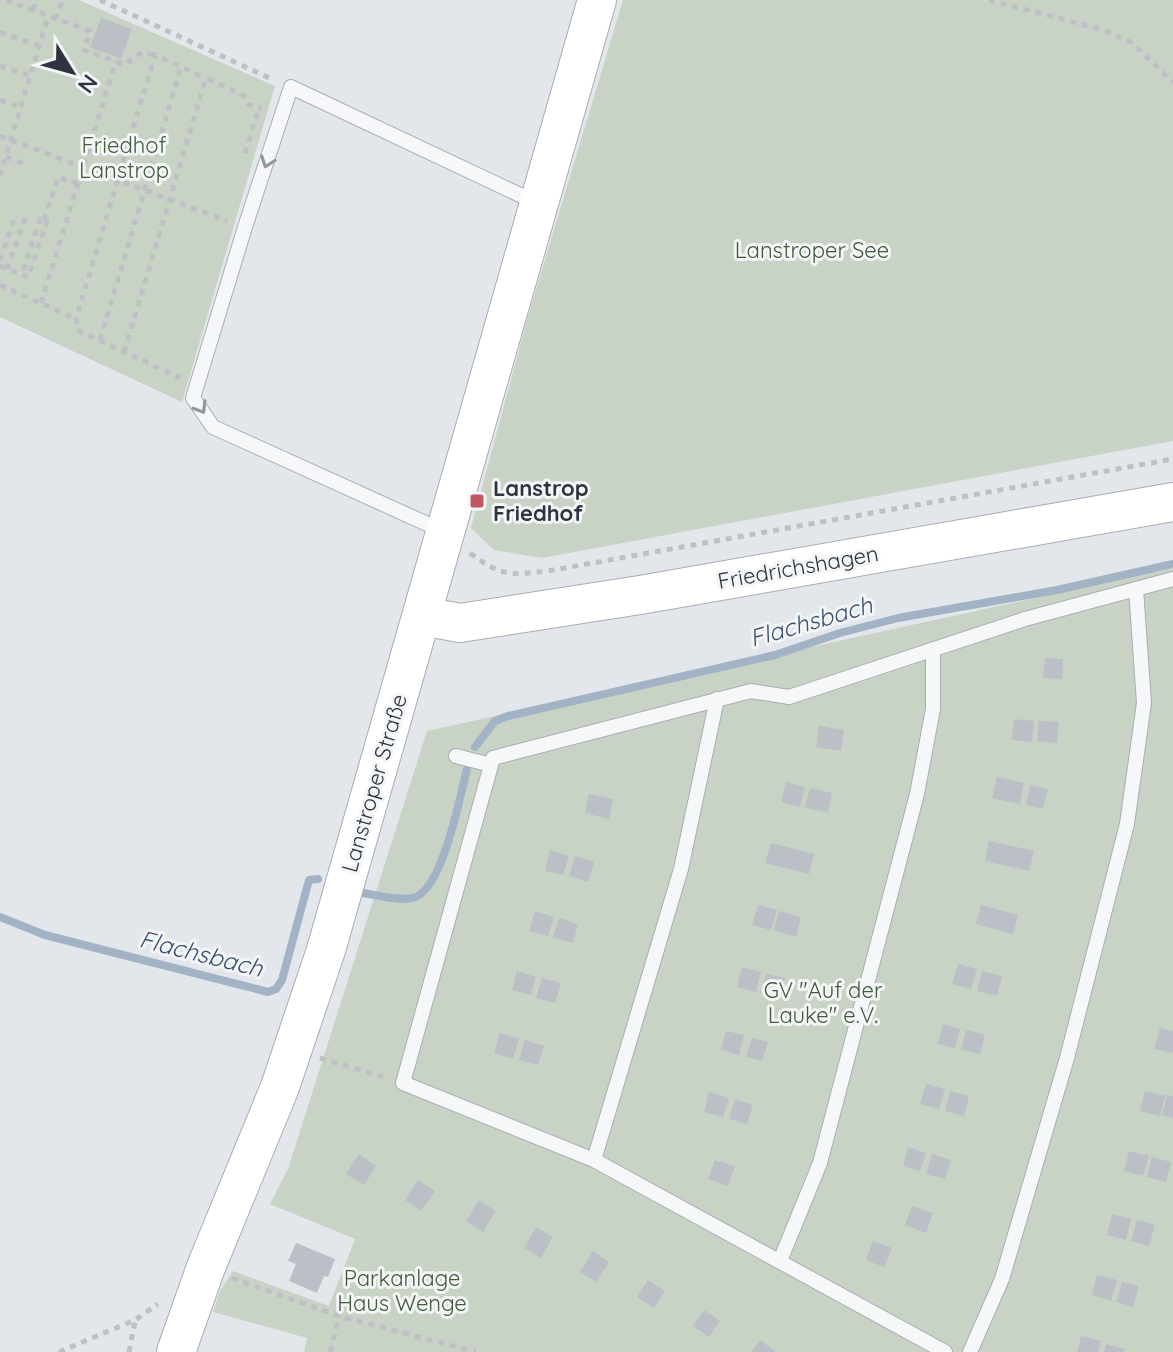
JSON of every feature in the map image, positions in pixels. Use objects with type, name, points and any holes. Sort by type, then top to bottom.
[{"type":"main road","name":"Lanstroper Straße","points":[[176,1352],[206,1267],[292,1050],[326,950],[597,0]]},
{"type":"main road","name":"Friedrichshagen","points":[[422,616],[460,623],[640,595],[1173,502]]},
{"type":"lane","points":[[446,532],[213,427],[193,398],[291,87],[540,204]]},
{"type":"lane","points":[[945,1352],[594,1160],[403,1083],[493,758],[751,691],[789,697],[1025,619],[1173,579]]},
{"type":"lane","points":[[970,1352],[1007,1264],[1067,1058],[1127,824],[1144,703],[1136,589]]},
{"type":"lane","points":[[780,1261],[820,1163],[917,794],[933,709],[933,649]]},
{"type":"lane","points":[[594,1160],[681,869],[717,699]]},
{"type":"lane","points":[[456,756],[491,765]]},
{"type":"path","points":[[6,0],[90,31],[84,50],[125,65],[142,52],[155,55],[243,95],[248,104],[259,108]]},
{"type":"path","points":[[33,10],[37,0]]},
{"type":"path","points":[[0,176],[4,154],[39,46],[63,0]]},
{"type":"path","points":[[100,0],[291,87]]},
{"type":"path","points":[[989,0],[1104,30],[1132,43],[1173,82]]},
{"type":"path","points":[[0,32],[39,46]]},
{"type":"path","points":[[155,55],[76,319],[79,331],[178,377]]},
{"type":"path","points":[[41,303],[116,61]]},
{"type":"path","points":[[0,66],[31,76]]},
{"type":"path","points":[[100,340],[181,67]]},
{"type":"path","points":[[124,352],[206,78]]},
{"type":"path","points":[[0,100],[21,107]]},
{"type":"path","points":[[0,136],[225,221]]},
{"type":"path","points":[[4,154],[28,165]]},
{"type":"path","points":[[0,266],[28,277],[58,177],[79,184]]},
{"type":"path","points":[[7,269],[27,213]]},
{"type":"path","points":[[0,260],[16,214]]},
{"type":"path","points":[[0,285],[76,319]]},
{"type":"path","points":[[446,532],[492,568],[511,575],[548,571],[1173,459]]},
{"type":"path","points":[[292,1050],[403,1083]]},
{"type":"path","points":[[206,1267],[339,1316],[476,1352]]},
{"type":"path","points":[[59,1352],[135,1320],[165,1300]]},
{"type":"path","points":[[330,1352],[339,1316]]},
{"type":"path","points":[[129,1352],[135,1320]]},
{"type":"green space","name":"Friedhof Lanstrop","points":[[0,0],[79,0],[275,86],[182,402],[0,317]]},
{"type":"green space","name":"Lanstroper See","points":[[623,0],[1173,0],[1173,441],[542,558],[494,550],[471,528],[529,313]]},
{"type":"green space","name":"GV \"Auf der Lauke\" e.V.","points":[[1173,568],[1173,1352],[304,1352],[307,1338],[213,1312],[220,1291],[233,1271],[329,1306],[355,1239],[270,1204],[288,1169],[427,731]]},
{"type":"building","points":[[101,18],[132,29],[121,59],[90,47]]},
{"type":"building","points":[[1045,658],[1063,659],[1062,679],[1043,678]]},
{"type":"building","points":[[1014,719],[1034,721],[1032,742],[1012,740]]},
{"type":"building","points":[[1039,721],[1059,722],[1057,743],[1037,741]]},
{"type":"building","points":[[819,726],[844,730],[841,751],[816,747]]},
{"type":"building","points":[[997,777],[1024,783],[1020,804],[992,798]]},
{"type":"building","points":[[786,782],[805,787],[800,807],[781,802]]},
{"type":"building","points":[[1030,785],[1048,789],[1043,809],[1026,805]]},
{"type":"building","points":[[810,788],[832,793],[828,812],[805,808]]},
{"type":"building","points":[[589,794],[613,799],[609,819],[585,813]]},
{"type":"building","points":[[989,841],[1034,851],[1029,871],[985,861]]},
{"type":"building","points":[[771,843],[814,854],[809,874],[765,863]]},
{"type":"building","points":[[550,850],[569,856],[563,875],[545,871]]},
{"type":"building","points":[[575,856],[594,862],[588,882],[569,876]]},
{"type":"building","points":[[758,905],[777,910],[771,930],[752,925]]},
{"type":"building","points":[[981,905],[1018,915],[1013,934],[976,924]]},
{"type":"building","points":[[535,911],[554,917],[548,936],[529,931]]},
{"type":"building","points":[[779,911],[801,917],[796,937],[774,930]]},
{"type":"building","points":[[559,918],[578,924],[573,943],[553,938]]},
{"type":"building","points":[[958,964],[977,969],[971,989],[952,984]]},
{"type":"building","points":[[742,967],[761,972],[756,992],[737,987]]},
{"type":"building","points":[[517,971],[536,977],[531,995],[512,990]]},
{"type":"building","points":[[982,971],[1002,976],[997,996],[977,991]]},
{"type":"building","points":[[766,974],[785,978],[780,998],[761,993]]},
{"type":"building","points":[[542,978],[561,983],[555,1003],[536,998]]},
{"type":"building","points":[[943,1024],[960,1029],[955,1048],[938,1044]]},
{"type":"building","points":[[1160,1028],[1173,1031],[1173,1053],[1154,1049]]},
{"type":"building","points":[[966,1030],[985,1035],[980,1054],[961,1050]]},
{"type":"building","points":[[726,1031],[744,1035],[739,1055],[721,1050]]},
{"type":"building","points":[[500,1033],[519,1038],[513,1059],[494,1053]]},
{"type":"building","points":[[752,1038],[768,1042],[762,1061],[746,1057]]},
{"type":"building","points":[[525,1040],[544,1046],[538,1065],[519,1060]]},
{"type":"building","points":[[926,1084],[945,1089],[939,1109],[920,1104]]},
{"type":"building","points":[[950,1091],[969,1096],[964,1116],[945,1111]]},
{"type":"building","points":[[1145,1091],[1165,1096],[1160,1116],[1140,1111]]},
{"type":"building","points":[[709,1092],[729,1098],[723,1117],[704,1112]]},
{"type":"building","points":[[1167,1095],[1173,1096],[1173,1118],[1162,1115]]},
{"type":"building","points":[[735,1099],[753,1105],[747,1124],[729,1119]]},
{"type":"building","points":[[908,1147],[926,1153],[920,1171],[903,1166]]},
{"type":"building","points":[[1129,1151],[1149,1156],[1143,1176],[1124,1171]]},
{"type":"building","points":[[359,1154],[376,1166],[364,1185],[346,1174]]},
{"type":"building","points":[[932,1154],[951,1160],[945,1179],[926,1174]]},
{"type":"building","points":[[1152,1157],[1171,1162],[1166,1182],[1147,1177]]},
{"type":"building","points":[[715,1160],[735,1166],[728,1186],[708,1179]]},
{"type":"building","points":[[418,1180],[435,1191],[421,1211],[405,1200]]},
{"type":"building","points":[[479,1200],[496,1211],[483,1232],[466,1221]]},
{"type":"building","points":[[912,1206],[933,1213],[926,1233],[905,1225]]},
{"type":"building","points":[[1112,1214],[1131,1219],[1126,1240],[1107,1235]]},
{"type":"building","points":[[1137,1220],[1155,1225],[1149,1246],[1131,1241]]},
{"type":"building","points":[[536,1227],[553,1237],[541,1258],[524,1248]]},
{"type":"building","points":[[873,1241],[892,1248],[884,1267],[866,1260]]},
{"type":"building","points":[[296,1243],[335,1259],[317,1293],[289,1281],[296,1264],[288,1261]]},
{"type":"building","points":[[593,1251],[609,1262],[596,1282],[580,1272]]},
{"type":"building","points":[[1097,1275],[1117,1280],[1111,1301],[1092,1295]]},
{"type":"building","points":[[648,1280],[665,1291],[654,1308],[637,1297]]},
{"type":"building","points":[[1122,1282],[1139,1286],[1133,1307],[1116,1302]]},
{"type":"building","points":[[704,1310],[720,1321],[709,1337],[693,1326]]},
{"type":"building","points":[[1081,1336],[1101,1341],[1098,1352],[1077,1352]]},
{"type":"building","points":[[760,1340],[776,1352],[751,1352]]},
{"type":"building","points":[[1106,1344],[1125,1349],[1124,1352],[1104,1352]]},
{"type":"waterway","name":"Flachsbach","points":[[475,747],[495,721],[508,716],[775,655],[898,618],[1057,590],[1173,564]]},
{"type":"waterway","name":"Flachsbach","points":[[362,893],[406,899],[423,892],[441,863],[467,769]]},
{"type":"waterway","name":"Flachsbach","points":[[0,917],[45,935],[268,992],[276,989],[282,980],[309,880],[318,879]]},
{"type":"place","name":"Lanstrop Friedhof","points":[[477,501]]},
{"type":"park label","name":"Parkanlage Haus Wenge","points":[[402,1290]]}]
